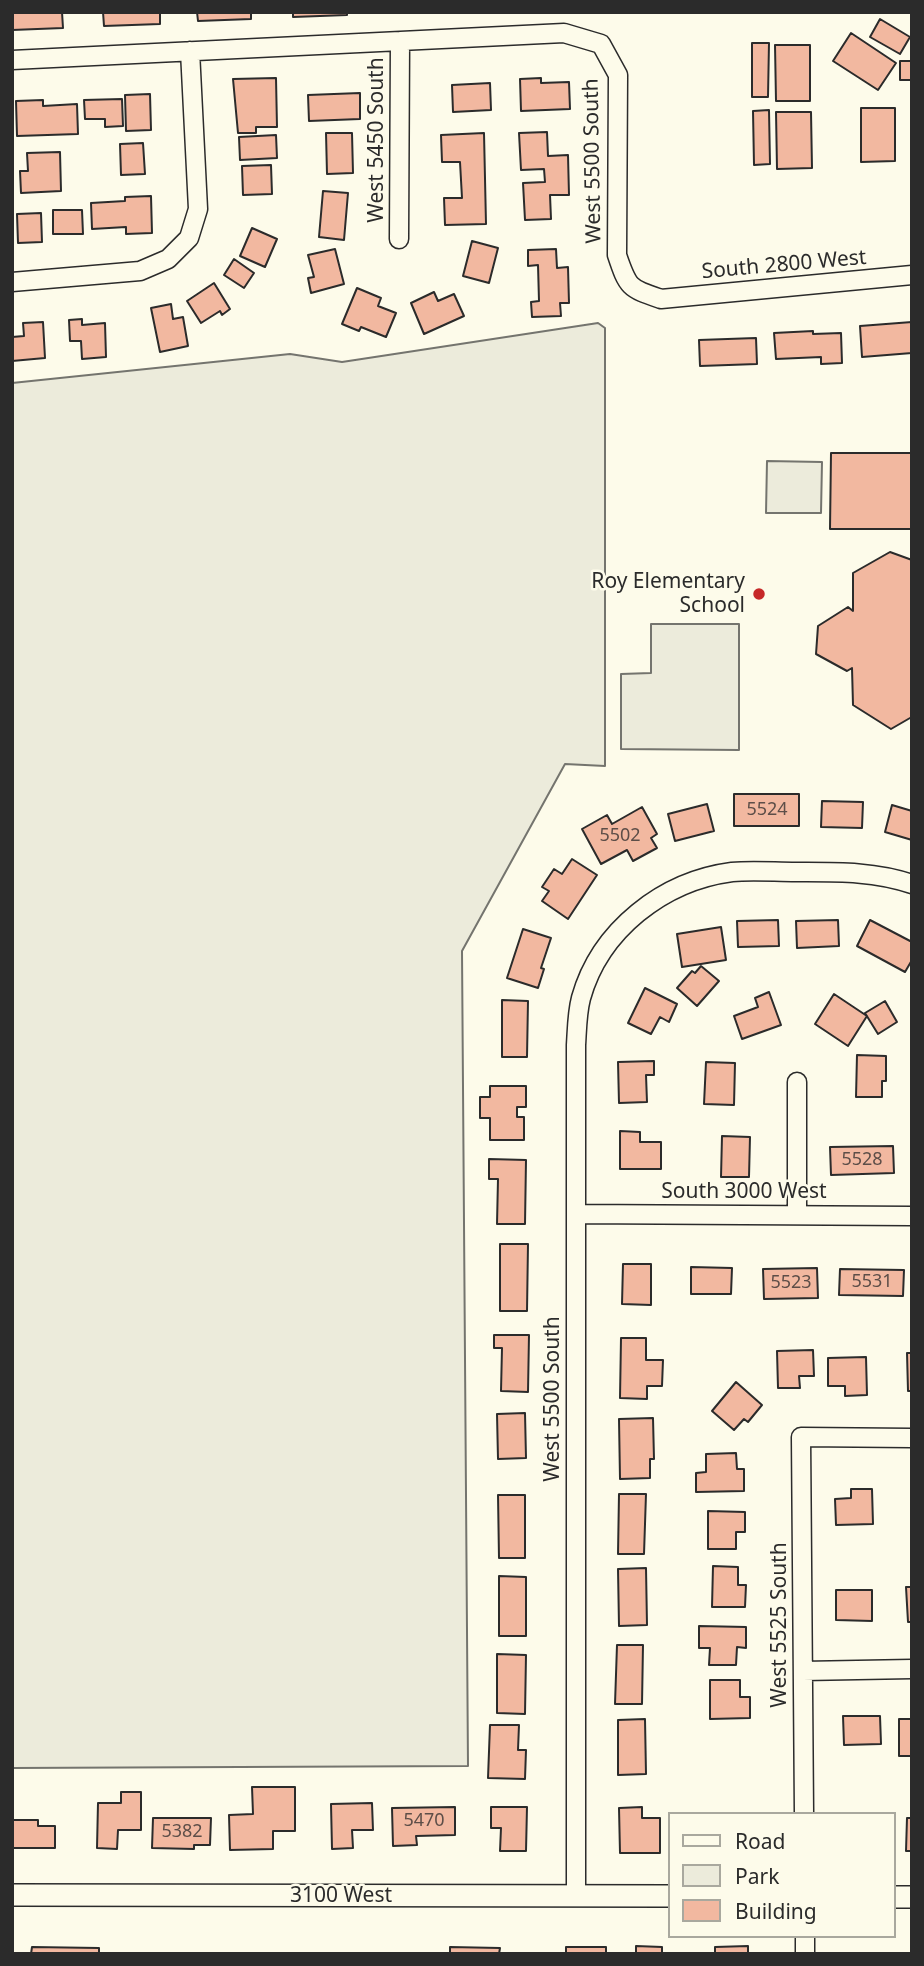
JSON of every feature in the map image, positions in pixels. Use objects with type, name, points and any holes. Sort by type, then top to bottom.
[{"type":"street","name":"West 5500 South","points":[[400,41],[564,33],[601,44],[618,75],[617,254],[625,279],[634,290],[662,299]]},
{"type":"street","points":[[12,60],[400,41]]},
{"type":"street","name":"West 5450 South","points":[[399,239],[400,41]]},
{"type":"street","points":[[12,282],[140,271],[169,260],[189,238],[198,209],[190,51]]},
{"type":"street","name":"South 2800 West","points":[[662,299],[912,275]]},
{"type":"street","name":"West 5500 South","points":[[576,1896],[576,1045],[581,999],[598,956],[631,918],[661,895],[691,881],[733,872],[858,872],[912,884]]},
{"type":"street","points":[[797,1082],[797,1215]]},
{"type":"street","name":"South 3000 West","points":[[576,1214],[912,1216]]},
{"type":"street","name":"West 5525 South","points":[[804,1812],[801,1437],[912,1438]]},
{"type":"street","points":[[803,1671],[912,1669]]},
{"type":"street","name":"3100 West","points":[[12,1895],[668,1896]]},
{"type":"green space","points":[[598,323],[605,328],[605,766],[565,764],[462,951],[468,1766],[12,1768],[12,383],[290,354],[342,362]]},
{"type":"green space","points":[[767,461],[822,462],[821,513],[766,513]]},
{"type":"green space","points":[[651,624],[739,624],[739,750],[621,749],[621,674],[651,673]]},
{"type":"building","points":[[12,12],[62,12],[63,28],[12,30]]},
{"type":"building","points":[[103,12],[160,12],[160,24],[104,26]]},
{"type":"building","points":[[197,12],[251,12],[251,19],[198,21]]},
{"type":"building","points":[[293,12],[347,12],[347,15],[293,17]]},
{"type":"building","points":[[880,19],[910,37],[900,54],[870,37]]},
{"type":"building","points":[[851,33],[896,63],[878,90],[833,61]]},
{"type":"building","points":[[752,43],[769,43],[768,97],[752,97]]},
{"type":"building","points":[[775,45],[810,45],[810,101],[776,101]]},
{"type":"building","points":[[900,61],[912,61],[912,80],[900,80]]},
{"type":"building","points":[[276,78],[277,127],[256,127],[256,133],[238,133],[233,79]]},
{"type":"building","points":[[541,78],[541,83],[569,82],[570,109],[521,111],[520,79]]},
{"type":"building","points":[[490,83],[491,110],[453,112],[452,85]]},
{"type":"building","points":[[360,93],[360,119],[309,121],[308,95]]},
{"type":"building","points":[[150,94],[151,130],[126,131],[125,95]]},
{"type":"building","points":[[122,99],[123,126],[105,127],[105,119],[85,119],[84,100]]},
{"type":"building","points":[[43,100],[43,106],[77,104],[78,134],[17,136],[16,101]]},
{"type":"building","points":[[861,108],[895,108],[895,161],[861,162]]},
{"type":"building","points":[[769,110],[770,164],[754,165],[753,111]]},
{"type":"building","points":[[776,112],[811,112],[812,168],[777,169]]},
{"type":"building","points":[[547,132],[548,156],[568,155],[569,195],[550,195],[551,219],[525,220],[523,183],[545,182],[544,169],[521,170],[519,133]]},
{"type":"building","points":[[326,133],[352,133],[353,173],[327,174]]},
{"type":"building","points":[[484,133],[486,224],[445,225],[444,198],[462,198],[460,162],[442,162],[441,135]]},
{"type":"building","points":[[276,135],[277,158],[240,160],[239,137]]},
{"type":"building","points":[[143,143],[145,174],[121,175],[120,144]]},
{"type":"building","points":[[60,152],[61,191],[21,193],[20,171],[28,171],[27,153]]},
{"type":"building","points":[[271,165],[272,194],[243,195],[242,166]]},
{"type":"building","points":[[323,191],[348,193],[344,240],[319,237]]},
{"type":"building","points":[[151,196],[152,233],[126,234],[126,227],[92,229],[91,203]]},
{"type":"building","points":[[53,210],[82,210],[83,234],[53,234]]},
{"type":"building","points":[[41,213],[42,242],[18,243],[17,214]]},
{"type":"building","points":[[252,228],[277,239],[265,267],[240,256]]},
{"type":"building","points":[[472,241],[498,248],[489,283],[463,276]]},
{"type":"building","points":[[335,249],[344,284],[311,293],[308,278],[314,277],[308,255]]},
{"type":"building","points":[[556,249],[557,268],[568,267],[569,303],[560,303],[561,316],[532,317],[531,302],[539,301],[538,265],[528,266],[528,250]]},
{"type":"building","points":[[234,259],[254,273],[244,288],[224,275]]},
{"type":"building","points":[[214,283],[230,309],[222,315],[220,311],[201,323],[187,301]]},
{"type":"building","points":[[357,288],[381,298],[378,306],[396,313],[386,337],[361,327],[359,331],[342,324]]},
{"type":"building","points":[[434,292],[438,301],[454,294],[464,316],[424,334],[411,303]]},
{"type":"building","points":[[171,304],[173,319],[183,317],[188,346],[160,352],[151,308]]},
{"type":"building","points":[[82,319],[82,325],[105,323],[106,357],[82,359],[81,341],[70,341],[69,320]]},
{"type":"building","points":[[43,322],[45,358],[12,361],[12,337],[24,336],[23,323]]},
{"type":"building","points":[[912,322],[912,353],[862,357],[860,326]]},
{"type":"building","points":[[813,331],[813,334],[841,333],[842,363],[821,364],[821,357],[776,359],[774,333]]},
{"type":"building","points":[[756,338],[757,364],[700,366],[699,340]]},
{"type":"building","points":[[831,453],[912,453],[912,529],[830,529]]},
{"type":"building","points":[[890,552],[912,560],[912,719],[891,729],[853,705],[852,668],[847,671],[816,654],[818,626],[848,607],[853,611],[853,573]]},
{"type":"building","points":[[734,794],[799,794],[799,826],[734,826]]},
{"type":"building","points":[[822,801],[863,802],[862,828],[821,827]]},
{"type":"building","points":[[707,804],[714,831],[675,841],[668,814]]},
{"type":"building","points":[[892,805],[912,811],[912,840],[885,832]]},
{"type":"building","points":[[642,807],[657,834],[651,838],[657,848],[633,861],[627,850],[601,864],[582,829],[607,815],[612,824]]},
{"type":"building","points":[[572,859],[597,875],[568,919],[542,901],[549,891],[542,887],[554,869],[562,874]]},
{"type":"building","points":[[778,920],[779,946],[738,947],[737,921]]},
{"type":"building","points":[[838,920],[839,946],[797,948],[796,921]]},
{"type":"building","points":[[870,920],[912,942],[912,960],[905,972],[857,946]]},
{"type":"building","points":[[721,927],[726,960],[682,967],[677,934]]},
{"type":"building","points":[[523,929],[551,938],[541,968],[544,969],[538,988],[507,978]]},
{"type":"building","points":[[701,966],[719,981],[697,1006],[677,988],[692,971],[695,973]]},
{"type":"building","points":[[645,988],[677,1004],[669,1022],[660,1017],[651,1034],[628,1023]]},
{"type":"building","points":[[769,992],[781,1025],[742,1039],[734,1016],[758,1007],[755,998]]},
{"type":"building","points":[[834,994],[867,1016],[848,1046],[815,1024]]},
{"type":"building","points":[[502,1000],[528,1001],[527,1057],[502,1057]]},
{"type":"building","points":[[885,1001],[897,1022],[878,1034],[865,1013]]},
{"type":"building","points":[[857,1055],[886,1056],[886,1081],[882,1081],[882,1097],[856,1097]]},
{"type":"building","points":[[654,1061],[654,1075],[646,1075],[647,1102],[619,1103],[618,1062]]},
{"type":"building","points":[[706,1062],[735,1063],[734,1105],[704,1104]]},
{"type":"building","points":[[490,1086],[526,1086],[526,1107],[517,1107],[517,1117],[524,1117],[524,1140],[490,1140],[490,1118],[480,1118],[480,1097],[490,1097]]},
{"type":"building","points":[[620,1131],[640,1132],[640,1142],[661,1142],[661,1169],[620,1169]]},
{"type":"building","points":[[722,1136],[750,1137],[749,1177],[721,1177]]},
{"type":"building","points":[[893,1146],[894,1173],[831,1175],[830,1147]]},
{"type":"building","points":[[489,1159],[526,1160],[525,1224],[497,1224],[498,1179],[489,1179]]},
{"type":"building","points":[[500,1244],[528,1244],[527,1311],[500,1311]]},
{"type":"building","points":[[623,1264],[651,1264],[651,1305],[622,1304]]},
{"type":"building","points":[[691,1267],[732,1268],[731,1294],[691,1294]]},
{"type":"building","points":[[817,1268],[818,1298],[764,1299],[763,1269]]},
{"type":"building","points":[[840,1269],[904,1270],[903,1296],[839,1295]]},
{"type":"building","points":[[494,1335],[529,1335],[528,1392],[501,1391],[502,1348],[494,1348]]},
{"type":"building","points":[[621,1338],[646,1338],[646,1360],[663,1360],[662,1386],[647,1386],[647,1399],[620,1398]]},
{"type":"building","points":[[813,1350],[814,1376],[799,1376],[800,1388],[778,1388],[777,1351]]},
{"type":"building","points":[[907,1353],[912,1353],[912,1391],[908,1391]]},
{"type":"building","points":[[866,1357],[867,1395],[845,1396],[845,1386],[828,1386],[828,1358]]},
{"type":"building","points":[[736,1382],[762,1405],[748,1422],[744,1419],[734,1430],[712,1411]]},
{"type":"building","points":[[525,1413],[526,1458],[498,1459],[497,1414]]},
{"type":"building","points":[[653,1418],[654,1459],[650,1459],[650,1478],[620,1479],[619,1419]]},
{"type":"building","points":[[736,1453],[737,1469],[744,1469],[744,1491],[696,1492],[696,1473],[706,1472],[706,1454]]},
{"type":"building","points":[[851,1489],[872,1489],[873,1524],[836,1525],[835,1499],[851,1498]]},
{"type":"building","points":[[619,1494],[646,1494],[644,1554],[618,1554]]},
{"type":"building","points":[[498,1495],[525,1495],[525,1558],[499,1558]]},
{"type":"building","points":[[708,1511],[745,1512],[745,1532],[736,1532],[736,1549],[708,1549]]},
{"type":"building","points":[[713,1566],[738,1567],[738,1585],[746,1585],[745,1607],[712,1607]]},
{"type":"building","points":[[646,1568],[647,1625],[619,1626],[618,1569]]},
{"type":"building","points":[[499,1576],[526,1577],[526,1636],[499,1636]]},
{"type":"building","points":[[906,1587],[912,1587],[912,1622],[908,1622]]},
{"type":"building","points":[[836,1590],[872,1590],[872,1621],[836,1620]]},
{"type":"building","points":[[699,1626],[746,1627],[746,1648],[737,1647],[736,1665],[709,1665],[710,1648],[699,1648]]},
{"type":"building","points":[[617,1645],[643,1645],[642,1704],[615,1704]]},
{"type":"building","points":[[497,1654],[526,1655],[525,1714],[497,1713]]},
{"type":"building","points":[[710,1680],[740,1680],[740,1697],[750,1697],[750,1718],[710,1719]]},
{"type":"building","points":[[843,1716],[880,1716],[881,1744],[844,1745]]},
{"type":"building","points":[[645,1719],[646,1774],[618,1775],[618,1720]]},
{"type":"building","points":[[899,1719],[912,1719],[912,1756],[899,1756]]},
{"type":"building","points":[[490,1725],[519,1725],[518,1750],[526,1750],[525,1779],[488,1778]]},
{"type":"building","points":[[252,1787],[295,1787],[295,1831],[273,1831],[273,1849],[230,1850],[229,1815],[253,1814]]},
{"type":"building","points":[[121,1792],[141,1792],[141,1830],[118,1830],[117,1849],[97,1848],[98,1803],[121,1803]]},
{"type":"building","points":[[372,1803],[373,1830],[352,1830],[353,1848],[332,1849],[331,1804]]},
{"type":"building","points":[[455,1807],[455,1835],[416,1836],[417,1845],[393,1846],[392,1808]]},
{"type":"building","points":[[491,1807],[527,1807],[526,1851],[500,1851],[501,1828],[491,1828]]},
{"type":"building","points":[[642,1807],[642,1818],[660,1818],[660,1853],[620,1853],[619,1808]]},
{"type":"building","points":[[153,1818],[211,1818],[210,1845],[194,1845],[194,1849],[152,1848]]},
{"type":"building","points":[[907,1818],[912,1818],[912,1851],[906,1851]]},
{"type":"building","points":[[12,1820],[38,1820],[38,1826],[55,1826],[55,1848],[12,1848]]},
{"type":"building","points":[[636,1946],[662,1947],[662,1954],[636,1954]]},
{"type":"building","points":[[748,1946],[748,1954],[715,1954],[715,1947]]},
{"type":"building","points":[[32,1947],[99,1948],[99,1954],[31,1954]]},
{"type":"building","points":[[450,1947],[500,1948],[499,1954],[450,1954]]},
{"type":"building","points":[[566,1947],[606,1947],[606,1954],[566,1954]]},
{"type":"place","name":"Roy Elementary School","points":[[759,594]]}]
